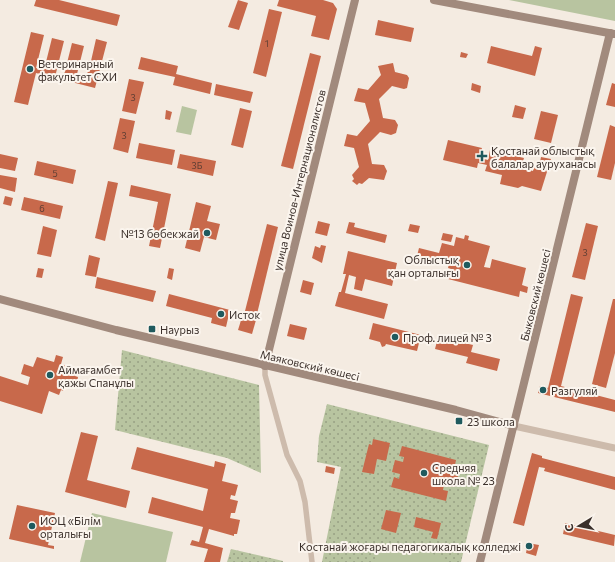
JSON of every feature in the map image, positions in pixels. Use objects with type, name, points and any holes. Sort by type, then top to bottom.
[{"type":"main road","name":"улица Воинов-Интернационалистов","points":[[265,366],[355,0]]},
{"type":"main road","points":[[434,0],[613,34]]},
{"type":"main road","name":"Быковский көшесі","points":[[480,562],[613,34]]},
{"type":"main road","name":"Маяковский көшесі","points":[[0,299],[116,330],[456,410],[514,426]]},
{"type":"street","points":[[265,366],[264,375],[287,455],[302,488],[312,562]]},
{"type":"street","name":"Маяковский көшесі","points":[[514,426],[615,448]]},
{"type":"green space","points":[[509,0],[615,0],[615,21]]},
{"type":"green space","points":[[182,106],[197,110],[191,135],[176,132]]},
{"type":"green space","points":[[122,350],[259,385],[261,473],[227,458],[115,430]]},
{"type":"green space","points":[[327,404],[489,445],[461,562],[322,562],[341,467],[317,462],[319,436]]},
{"type":"green space","points":[[92,513],[173,532],[166,562],[80,562]]},
{"type":"green space","points":[[385,545],[399,546],[428,552],[437,555],[448,562],[375,562],[376,554]]},
{"type":"green space","points":[[231,549],[283,561],[283,562],[227,562]]},
{"type":"building","points":[[36,0],[59,0],[120,15],[117,26],[34,6]]},
{"type":"building","points":[[238,0],[248,3],[239,30],[228,27]]},
{"type":"building","points":[[279,0],[323,0],[333,3],[337,9],[329,40],[311,36],[316,16],[277,6]]},
{"type":"building","points":[[269,9],[282,12],[266,77],[253,73]]},
{"type":"building","points":[[378,20],[414,28],[411,42],[375,35]]},
{"type":"building","name":"Ветеринарный факультет СХИ","points":[[31,32],[44,35],[36,68],[44,70],[52,38],[64,41],[56,73],[64,75],[72,43],[84,46],[76,78],[86,81],[88,60],[91,61],[96,39],[107,42],[95,88],[36,73],[28,105],[14,102]]},
{"type":"building","points":[[491,46],[532,56],[535,46],[542,48],[535,76],[487,63]]},
{"type":"building","points":[[461,52],[468,54],[466,58],[460,57]]},
{"type":"building","points":[[310,53],[321,56],[293,169],[281,166]]},
{"type":"building","points":[[141,57],[178,66],[176,74],[212,83],[210,94],[173,85],[175,77],[138,69]]},
{"type":"building","points":[[393,63],[395,72],[407,75],[409,78],[407,88],[404,89],[392,86],[379,99],[383,118],[395,120],[398,125],[396,133],[391,135],[380,132],[368,144],[372,164],[384,165],[387,171],[384,180],[369,178],[362,184],[359,183],[357,185],[352,181],[354,179],[352,175],[359,167],[354,148],[344,146],[347,134],[357,136],[370,121],[365,103],[354,101],[358,88],[368,90],[381,75],[378,66]]},
{"type":"building","points":[[129,79],[144,82],[136,114],[122,111]]},
{"type":"building","points":[[472,83],[481,86],[480,93],[471,90]]},
{"type":"building","points":[[612,83],[615,84],[615,107],[606,105]]},
{"type":"building","points":[[216,84],[253,92],[250,103],[214,95]]},
{"type":"building","points":[[515,105],[526,108],[523,119],[512,117]]},
{"type":"building","points":[[240,108],[252,111],[243,148],[231,145]]},
{"type":"building","points":[[166,110],[172,112],[170,120],[165,119]]},
{"type":"building","points":[[541,111],[558,115],[551,143],[534,139]]},
{"type":"building","points":[[120,118],[135,121],[128,153],[113,149]]},
{"type":"building","points":[[610,125],[615,127],[615,163],[611,180],[597,177]]},
{"type":"building","points":[[448,140],[482,148],[479,158],[488,160],[490,150],[524,158],[521,168],[533,171],[534,166],[539,167],[541,157],[551,159],[541,191],[522,186],[518,188],[500,184],[502,175],[485,171],[487,165],[478,163],[477,168],[443,160]]},
{"type":"building","points":[[139,143],[175,150],[172,165],[136,158]]},
{"type":"building","points":[[0,154],[18,158],[15,171],[0,168]]},
{"type":"building","points":[[180,154],[216,161],[213,176],[177,168]]},
{"type":"building","points":[[37,161],[76,170],[73,184],[34,175]]},
{"type":"building","points":[[0,175],[17,178],[15,192],[0,188]]},
{"type":"building","points":[[108,181],[118,183],[105,241],[95,238]]},
{"type":"building","points":[[131,185],[171,194],[160,248],[149,246],[158,202],[129,196]]},
{"type":"building","points":[[5,196],[13,198],[11,206],[3,204]]},
{"type":"building","points":[[24,197],[63,206],[60,219],[21,210]]},
{"type":"building","points":[[196,202],[211,206],[207,221],[220,224],[216,240],[204,237],[200,252],[185,248]]},
{"type":"building","points":[[318,221],[330,224],[327,236],[315,233]]},
{"type":"building","points":[[349,222],[355,223],[354,227],[387,235],[385,243],[346,233]]},
{"type":"building","points":[[586,223],[598,226],[585,280],[572,277]]},
{"type":"building","points":[[267,224],[278,227],[257,314],[245,311]]},
{"type":"building","points":[[410,224],[420,226],[418,233],[408,231]]},
{"type":"building","points":[[43,226],[57,230],[51,257],[37,254]]},
{"type":"building","points":[[443,233],[453,235],[451,242],[441,240]]},
{"type":"building","name":"Облыстық қан орталығы","points":[[465,235],[469,236],[468,240],[490,246],[484,267],[490,268],[492,259],[526,268],[522,285],[528,287],[527,293],[520,291],[519,297],[448,279],[451,269],[448,268],[449,264],[417,256],[419,248],[439,253],[442,243],[454,246],[456,237],[464,239]]},
{"type":"building","points":[[321,245],[326,246],[322,263],[312,258],[315,246],[320,248]]},
{"type":"building","points":[[348,251],[397,263],[392,286],[365,279],[362,291],[354,289],[356,277],[349,275],[345,293],[388,304],[384,319],[335,306],[346,274],[343,274]]},
{"type":"building","points":[[89,255],[100,258],[96,277],[85,275]]},
{"type":"building","points":[[38,268],[44,269],[42,278],[36,277]]},
{"type":"building","points":[[169,268],[174,269],[172,280],[167,278]]},
{"type":"building","points":[[97,277],[156,291],[153,302],[95,288]]},
{"type":"building","points":[[303,280],[314,283],[311,295],[300,292]]},
{"type":"building","points":[[169,294],[230,310],[226,327],[211,323],[212,318],[166,306]]},
{"type":"building","points":[[571,294],[583,297],[561,386],[615,400],[615,412],[538,393],[540,386],[548,388]]},
{"type":"building","points":[[613,299],[615,299],[615,353],[606,388],[592,384]]},
{"type":"building","points":[[242,317],[256,320],[252,334],[238,330]]},
{"type":"building","name":"Проф. лицей № 3","points":[[373,323],[421,335],[417,351],[386,344],[382,347],[380,342],[369,339]]},
{"type":"building","points":[[290,324],[307,328],[304,340],[287,336]]},
{"type":"building","points":[[438,337],[473,345],[471,352],[500,359],[497,371],[466,363],[468,357],[435,349]]},
{"type":"building","points":[[56,355],[63,357],[61,364],[77,369],[75,376],[78,377],[77,382],[67,379],[63,391],[61,390],[59,395],[49,391],[42,414],[0,401],[0,376],[28,385],[30,377],[21,374],[24,364],[33,367],[37,357],[54,362]]},
{"type":"building","points":[[81,432],[98,436],[87,480],[130,491],[126,508],[65,492]]},
{"type":"building","points":[[373,439],[390,443],[386,461],[377,459],[374,474],[362,472],[369,444],[372,445]]},
{"type":"building","name":"Средняя школа № 23","points":[[402,446],[456,460],[454,470],[448,468],[447,473],[458,476],[455,487],[444,485],[443,490],[448,491],[446,501],[391,487],[394,477],[399,479],[400,474],[392,472],[395,460],[403,462],[404,457],[399,456]]},
{"type":"building","points":[[137,447],[214,467],[215,461],[226,464],[222,481],[238,485],[235,496],[231,495],[230,499],[238,501],[235,513],[231,513],[230,518],[240,520],[237,534],[234,534],[234,536],[209,529],[205,543],[223,548],[220,562],[204,562],[208,549],[190,545],[192,540],[199,542],[203,527],[148,513],[152,497],[203,511],[208,489],[131,469]]},
{"type":"building","points":[[532,453],[542,456],[542,458],[615,477],[615,490],[544,471],[545,468],[539,467],[524,526],[513,523]]},
{"type":"building","points":[[326,466],[335,468],[334,474],[325,472]]},
{"type":"building","name":"ИОЦ «Білім орталығы","points":[[17,505],[55,513],[48,545],[54,546],[54,549],[9,539]]},
{"type":"building","points":[[386,510],[401,513],[396,533],[381,529]]},
{"type":"building","points":[[416,517],[441,523],[437,539],[431,538],[433,532],[414,527]]},
{"type":"building","points":[[565,523],[615,535],[614,546],[563,534]]},
{"type":"building","points":[[528,543],[539,545],[536,556],[526,553]]},
{"type":"place","name":"Ветеринарный факультет СХИ","points":[[30,69]]},
{"type":"place","name":"Қостанай облыстық балалар ауруханасы","points":[[482,156]]},
{"type":"place","name":"№13 бөбекжай","points":[[207,233]]},
{"type":"place","name":"Облыстық қан орталығы","points":[[467,265]]},
{"type":"place","name":"Исток","points":[[221,314]]},
{"type":"place","name":"Наурыз","points":[[152,329]]},
{"type":"place","name":"Проф. лицей № 3","points":[[395,337]]},
{"type":"place","name":"Аймағамбет қажы Спанұлы","points":[[50,375]]},
{"type":"place","name":"Разгуляй","points":[[543,390]]},
{"type":"place","name":"23 школа","points":[[459,421]]},
{"type":"place","name":"Средняя школа № 23","points":[[424,473]]},
{"type":"place","name":"ИОЦ «Білім орталығы","points":[[32,526]]},
{"type":"place","name":"Костанай жоғары педагогикалық колледжі","points":[[529,546]]}]
